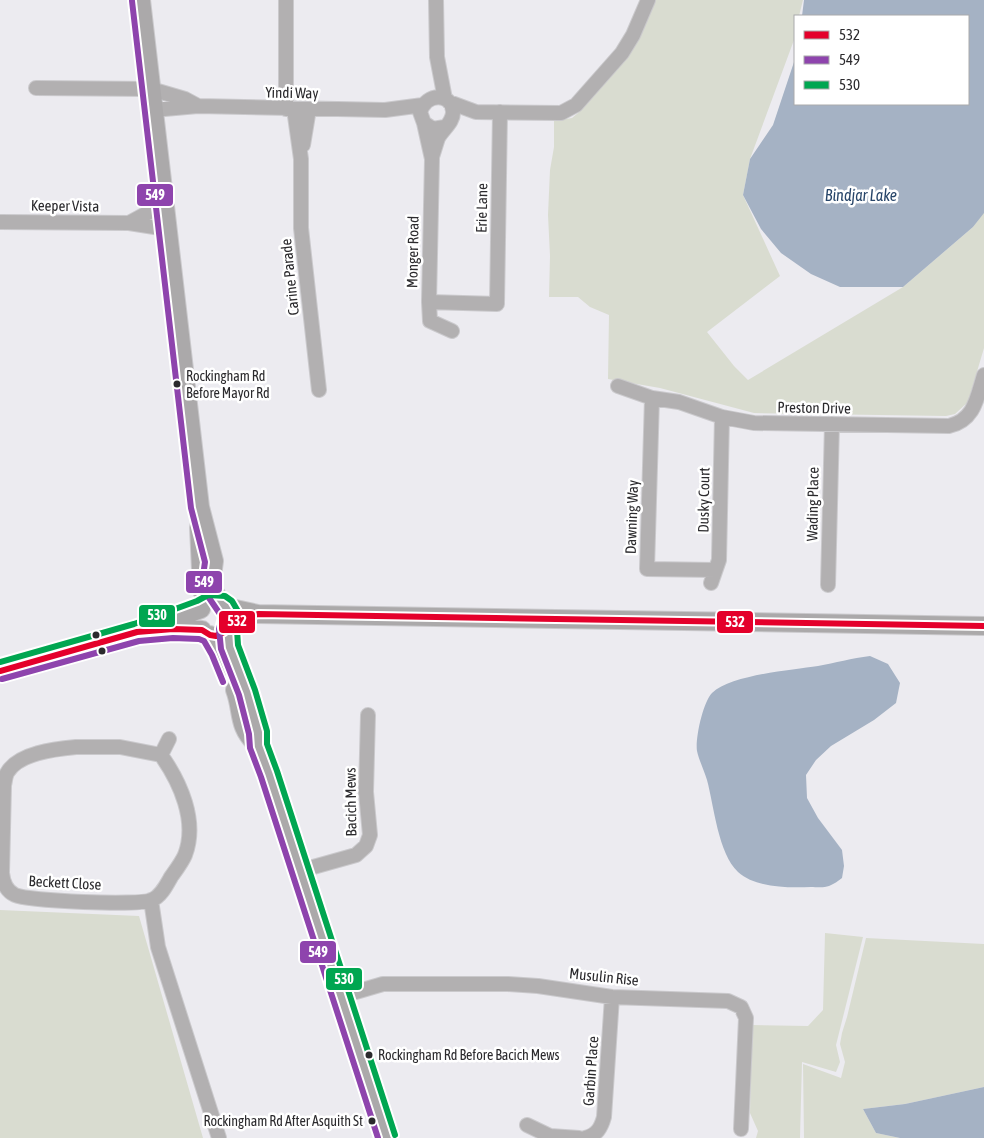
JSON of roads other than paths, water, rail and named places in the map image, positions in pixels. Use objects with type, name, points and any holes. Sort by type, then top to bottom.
[{"type":"main road","points":[[141,0],[200,507],[199,538],[202,608],[198,621],[220,651],[237,695],[240,715],[247,736],[258,746]]},
{"type":"main road","points":[[200,507],[213,551],[213,590],[226,616],[229,647],[247,692],[258,733],[258,746],[269,774],[387,1138]]},
{"type":"main road","points":[[0,671],[137,632],[211,603],[226,616],[258,614],[984,626]]},
{"type":"main road","points":[[137,632],[172,629],[220,635],[226,616]]},
{"type":"street","name":"Carine Parade","points":[[286,0],[290,109],[301,159]]},
{"type":"street","points":[[436,0],[437,57],[447,101],[453,111],[447,125]]},
{"type":"street","name":"Yindi Way","points":[[424,111],[434,97],[476,112],[561,112],[576,105],[622,53],[633,35],[648,0]]},
{"type":"street","points":[[424,111],[437,57]]},
{"type":"street","name":"Yindi Way","points":[[36,88],[151,88],[185,99],[198,106]]},
{"type":"street","name":"Yindi Way","points":[[154,110],[198,106],[424,111]]},
{"type":"street","name":"Carine Parade","points":[[309,109],[301,159],[301,228],[319,390]]},
{"type":"street","name":"Yindi Way","points":[[424,111],[434,129],[476,112]]},
{"type":"street","name":"Monger Road","points":[[424,111],[432,159],[430,321],[452,331]]},
{"type":"street","name":"Erie Lane","points":[[429,302],[497,304],[500,112]]},
{"type":"street","name":"Monger Road","points":[[432,159],[438,138],[447,125]]},
{"type":"street","name":"Keeper Vista","points":[[129,223],[164,204]]},
{"type":"street","name":"Keeper Vista","points":[[0,222],[129,223],[167,229]]},
{"type":"street","name":"Preston Drive","points":[[618,386],[652,398],[679,402],[722,417],[754,423],[949,426],[958,424],[970,414],[981,396],[984,375]]},
{"type":"street","name":"Dawning Way","points":[[652,398],[647,569],[713,577]]},
{"type":"street","name":"Dusky Court","points":[[713,577],[719,560],[722,417]]},
{"type":"street","name":"Wading Place","points":[[828,584],[832,424]]},
{"type":"street","name":"Bacich Mews","points":[[299,871],[356,855],[369,842],[366,792],[368,715]]},
{"type":"street","points":[[169,739],[161,755],[173,771],[187,808],[190,834],[185,855],[161,894],[151,900],[158,947],[219,1138]]},
{"type":"street","name":"Beckett Close","points":[[151,900],[135,903],[35,900],[22,898],[7,889],[2,873],[4,770],[22,759],[45,751],[76,746],[120,747],[161,755]]},
{"type":"street","name":"Musulin Rise","points":[[342,996],[383,984],[499,984],[538,986],[612,997],[728,1001],[741,1007],[746,1018],[741,1129]]},
{"type":"street","name":"Garbin Place","points":[[585,1138],[598,1132],[604,1116],[612,997]]},
{"type":"street","points":[[527,1125],[550,1136],[579,1138]]},
{"type":"water","name":"Bindjar Lake","points":[[804,0],[984,0],[984,213],[973,227],[903,287],[840,287],[811,274],[781,253],[761,229],[743,195],[750,159],[773,125],[794,62],[794,105],[969,105],[969,15],[802,15]]},
{"type":"water","points":[[870,656],[888,664],[900,683],[896,703],[874,720],[831,746],[816,760],[806,775],[807,798],[818,818],[842,850],[844,866],[842,878],[827,887],[792,887],[763,884],[745,877],[731,864],[721,841],[707,780],[697,751],[700,721],[709,698],[712,693],[721,687],[747,678]]},
{"type":"water","points":[[984,1087],[984,1138],[900,1138],[876,1133],[863,1109],[905,1104]]},
{"type":"place","name":"Rockingham Rd Before Mayor Rd","points":[[177,384]]},
{"type":"place","name":"Rockingham Rd Before Bacich Mews","points":[[369,1055]]},
{"type":"place","name":"Rockingham Rd After Asquith St","points":[[372,1121]]}]
